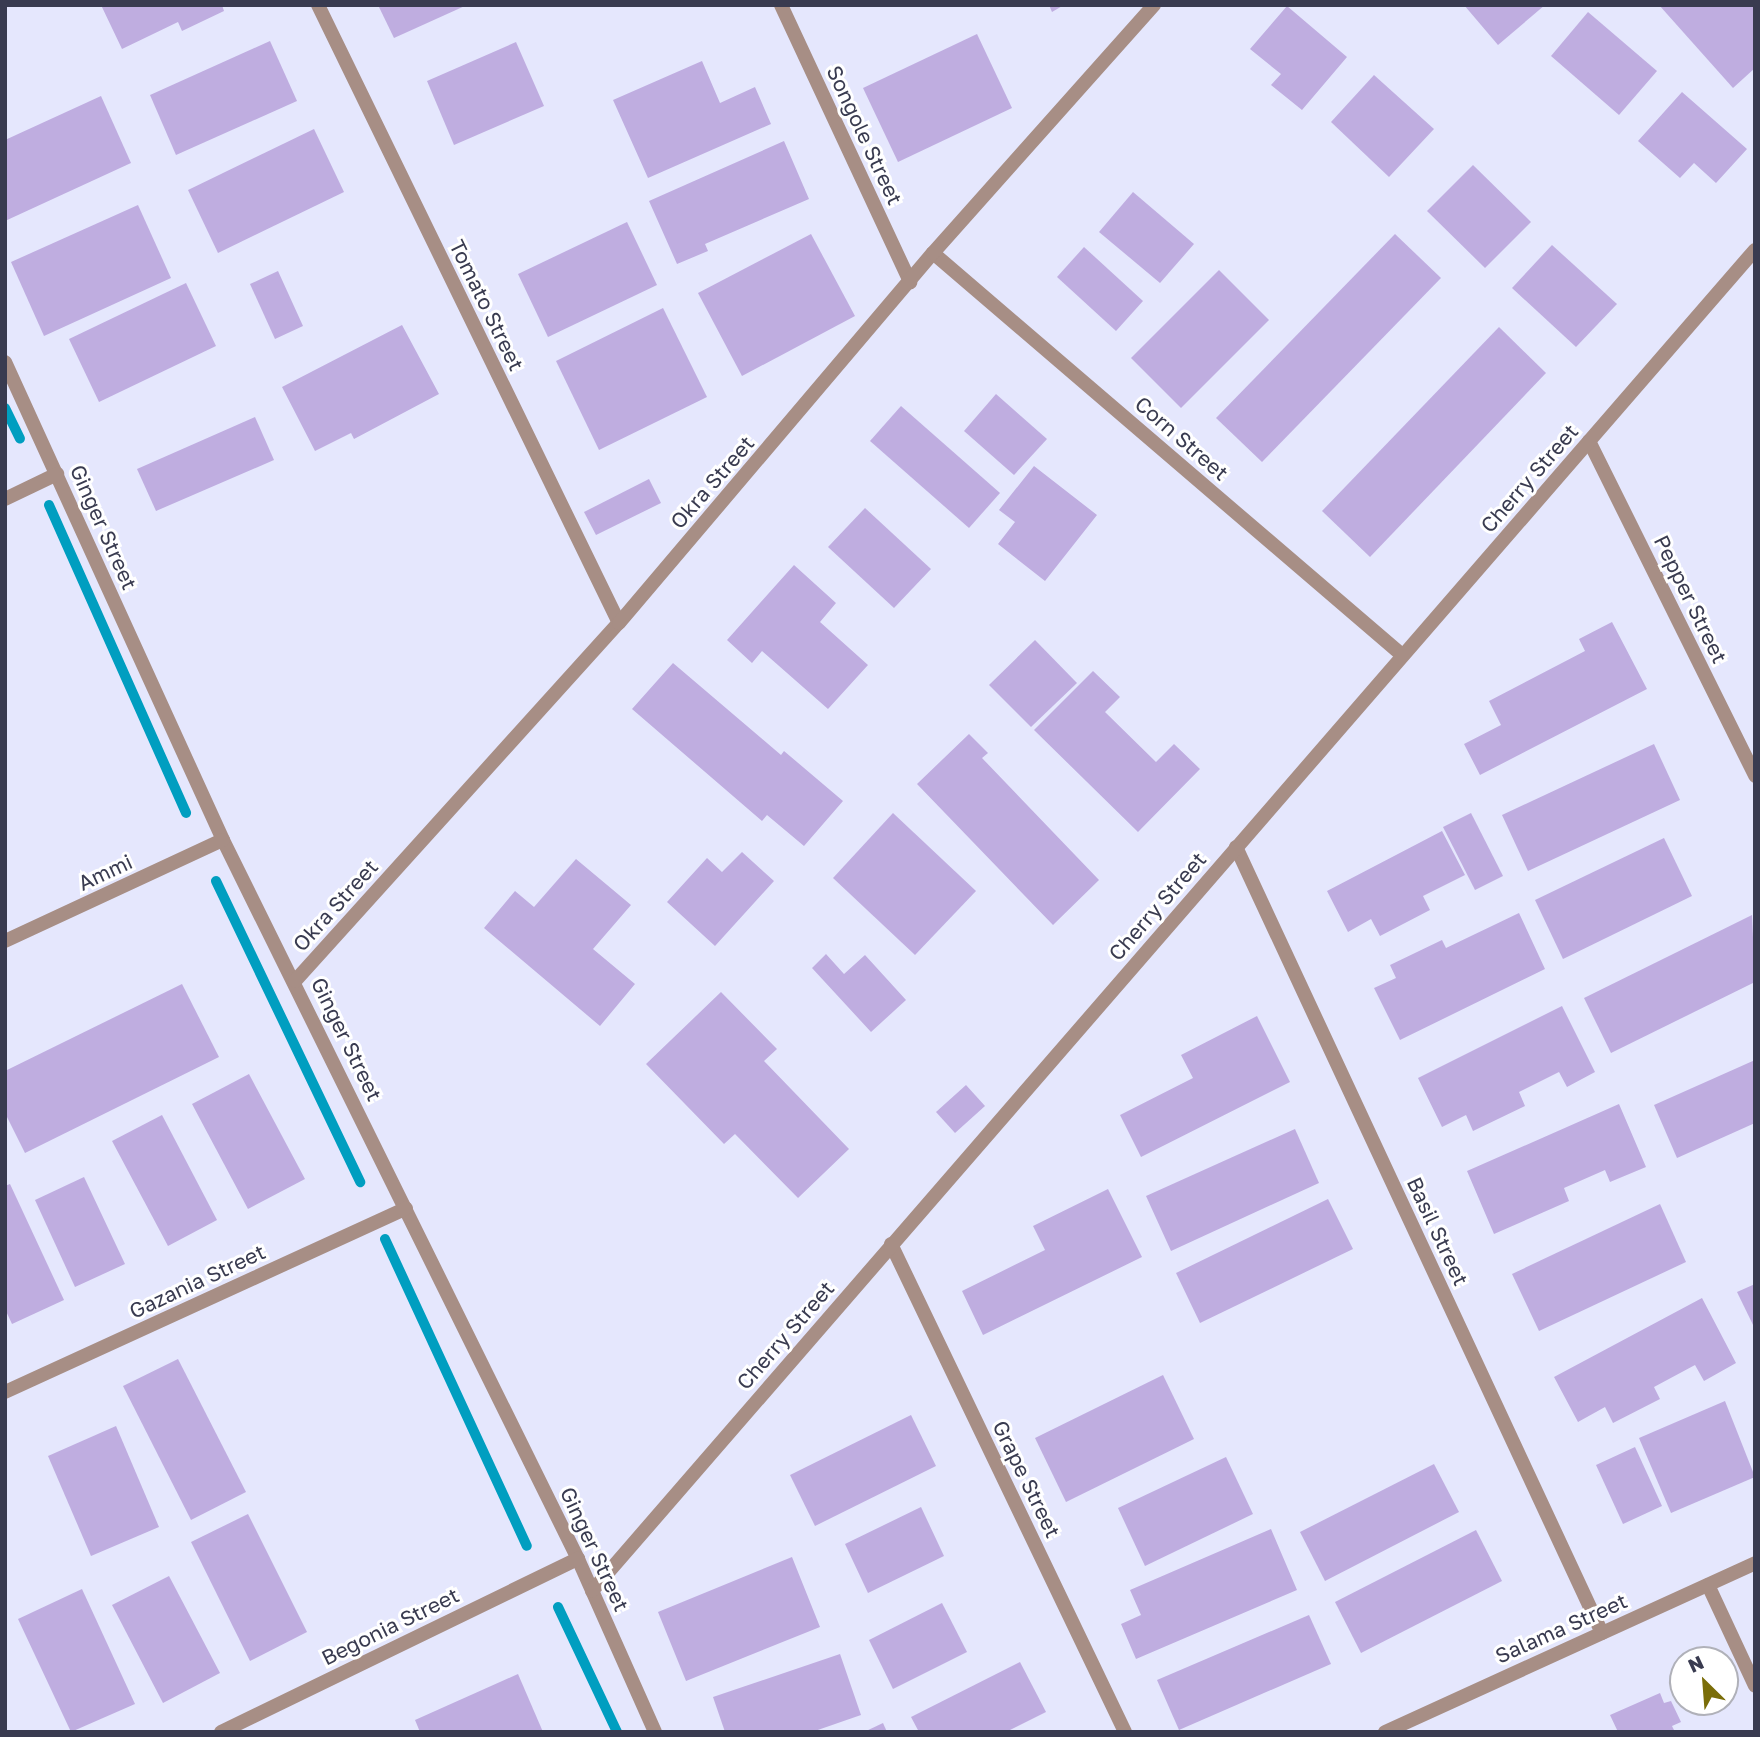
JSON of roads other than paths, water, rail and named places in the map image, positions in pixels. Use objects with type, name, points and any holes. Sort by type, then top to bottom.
[{"type":"street","name":"Tomato Street","points":[[318,5],[619,623]]},
{"type":"street","name":"Songole Street","points":[[781,5],[910,282]]},
{"type":"street","name":"Okra Street","points":[[295,981],[619,623],[933,253],[1154,5]]},
{"type":"street","name":"Cherry Street","points":[[592,1591],[1755,250]]},
{"type":"street","name":"Corn Street","points":[[933,253],[1402,656]]},
{"type":"street","name":"Ginger Street","points":[[5,362],[223,840],[295,981],[578,1559],[655,1732]]},
{"type":"street","name":"Pepper Street","points":[[1589,441],[1755,776]]},
{"type":"street","points":[[5,499],[57,474]]},
{"type":"street","name":"Ammi","points":[[5,942],[223,840]]},
{"type":"street","name":"Basil Street","points":[[1236,847],[1602,1633]]},
{"type":"street","name":"Gazania Street","points":[[5,1392],[406,1208]]},
{"type":"street","name":"Grape Street","points":[[891,1244],[1125,1732]]},
{"type":"street","name":"Begonia Street","points":[[221,1732],[578,1559]]},
{"type":"street","name":"Salama Street","points":[[1385,1732],[1755,1563]]},
{"type":"street","points":[[1708,1586],[1755,1686]]},
{"type":"waterway","points":[[5,408],[20,439]]},
{"type":"waterway","points":[[49,505],[186,813]]},
{"type":"waterway","points":[[216,881],[360,1182]]},
{"type":"waterway","points":[[385,1239],[527,1546]]},
{"type":"waterway","points":[[558,1607],[617,1732]]}]
